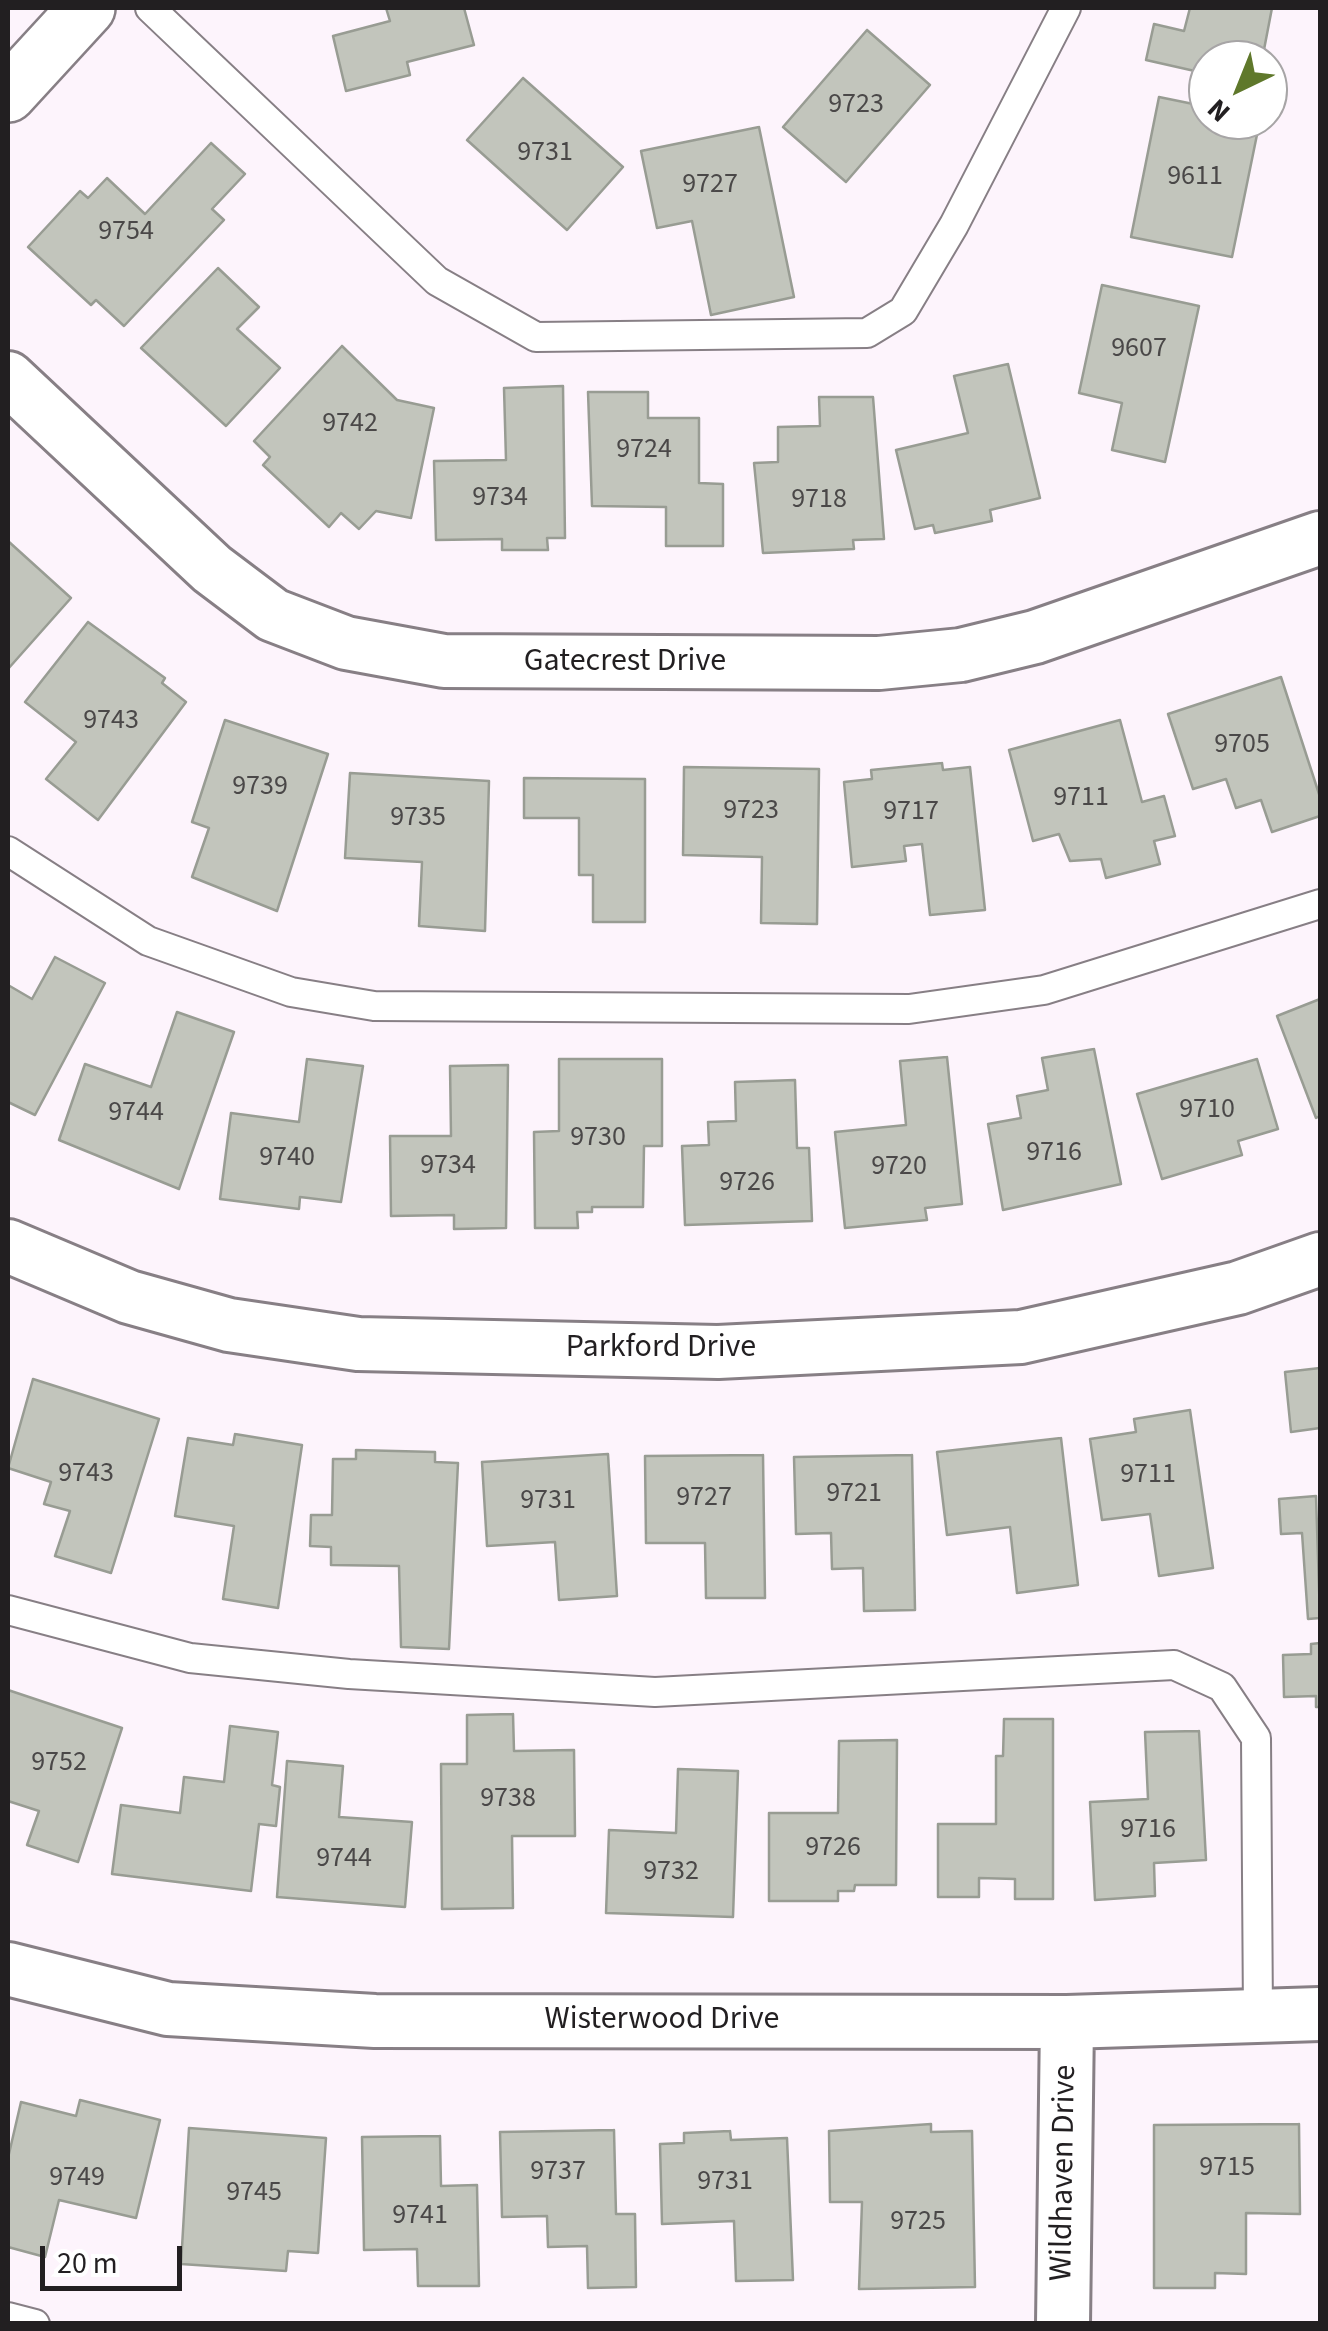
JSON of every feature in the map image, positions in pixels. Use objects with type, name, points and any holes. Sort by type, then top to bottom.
[{"type":"main road","points":[[8,94],[88,8]]},
{"type":"street","name":"Gatecrest Drive","points":[[8,378],[212,569],[273,616],[346,644],[444,661],[879,662],[961,655],[1035,637],[1320,538]]},
{"type":"street","name":"Parkford Drive","points":[[8,1246],[129,1297],[228,1326],[358,1344],[718,1352],[1021,1338],[1238,1288],[1320,1259]]},
{"type":"street","name":"Wisterwood Drive","points":[[8,1969],[168,2009],[374,2021],[1067,2022],[1320,2014]]},
{"type":"street","name":"Wildhaven Drive","points":[[1063,2324],[1067,2022]]},
{"type":"lane","points":[[150,8],[436,281],[536,336],[574,336],[867,333],[903,312],[954,225],[1066,8]]},
{"type":"lane","points":[[8,851],[148,942],[291,992],[374,1006],[909,1009],[1044,990],[1320,904]]},
{"type":"lane","points":[[8,1610],[190,1658],[349,1674],[655,1692],[1174,1665],[1222,1687],[1256,1738],[1258,2016]]},
{"type":"lane","points":[[8,2317],[34,2324]]},
{"type":"building","points":[[386,8],[464,8],[474,45],[407,62],[410,75],[346,91],[333,36],[390,21]]},
{"type":"building","points":[[1190,8],[1272,8],[1266,40],[1188,40],[1188,69],[1146,60],[1154,24],[1184,31]]},
{"type":"building","points":[[867,30],[930,85],[846,182],[783,127]]},
{"type":"building","points":[[523,78],[623,167],[567,230],[467,140]]},
{"type":"building","points":[[1159,97],[1188,103],[1188,140],[1256,140],[1232,257],[1131,237]]},
{"type":"building","points":[[759,127],[794,297],[711,315],[692,221],[657,228],[641,151]]},
{"type":"building","points":[[211,143],[245,174],[212,209],[224,220],[124,326],[96,300],[91,305],[28,247],[80,191],[88,198],[107,178],[145,214]]},
{"type":"building","points":[[218,268],[259,307],[237,329],[280,368],[226,426],[141,348]]},
{"type":"building","points":[[1102,285],[1199,306],[1165,462],[1112,450],[1122,403],[1079,393]]},
{"type":"building","points":[[342,346],[397,400],[434,408],[411,518],[376,511],[359,529],[341,513],[329,527],[263,465],[270,457],[254,441]]},
{"type":"building","points":[[1008,364],[1040,498],[990,510],[992,521],[935,533],[933,525],[915,529],[896,450],[968,433],[954,376]]},
{"type":"building","points":[[563,386],[565,538],[547,538],[548,550],[502,550],[502,539],[436,540],[434,461],[506,460],[504,388]]},
{"type":"building","points":[[588,392],[648,392],[648,418],[699,418],[699,483],[723,484],[723,546],[666,546],[666,507],[592,506]]},
{"type":"building","points":[[819,397],[873,397],[884,539],[853,540],[854,549],[763,553],[754,463],[778,462],[778,427],[820,426]]},
{"type":"building","points":[[8,541],[71,598],[8,669]]},
{"type":"building","points":[[88,622],[165,678],[162,683],[186,702],[98,820],[46,779],[76,742],[25,702]]},
{"type":"building","points":[[1281,677],[1320,797],[1320,816],[1272,832],[1261,800],[1236,808],[1226,779],[1193,789],[1168,714]]},
{"type":"building","points":[[225,720],[328,754],[277,911],[192,877],[209,828],[192,822]]},
{"type":"building","points":[[1120,720],[1142,802],[1164,796],[1175,836],[1154,841],[1160,864],[1106,878],[1101,859],[1070,861],[1059,834],[1033,841],[1009,750]]},
{"type":"building","points":[[942,763],[943,770],[970,767],[985,910],[930,915],[922,844],[904,846],[906,861],[852,867],[844,782],[872,779],[871,770]]},
{"type":"building","points":[[684,767],[819,769],[817,924],[761,923],[762,857],[683,855]]},
{"type":"building","points":[[350,773],[489,781],[485,931],[419,926],[422,862],[345,858]]},
{"type":"building","points":[[524,778],[645,779],[645,922],[593,922],[593,875],[579,875],[579,818],[524,818]]},
{"type":"building","points":[[55,957],[105,983],[35,1115],[8,1102],[8,985],[32,999]]},
{"type":"building","points":[[1320,999],[1320,1116],[1316,1118],[1277,1016]]},
{"type":"building","points":[[177,1012],[234,1032],[179,1189],[59,1140],[85,1064],[151,1087]]},
{"type":"building","points":[[1094,1049],[1121,1184],[1003,1210],[988,1124],[1021,1118],[1017,1096],[1048,1090],[1042,1058]]},
{"type":"building","points":[[947,1057],[962,1204],[925,1208],[927,1220],[845,1228],[835,1132],[906,1125],[900,1061]]},
{"type":"building","points":[[307,1059],[363,1066],[341,1202],[300,1197],[299,1209],[220,1199],[231,1113],[299,1122]]},
{"type":"building","points":[[559,1059],[662,1059],[662,1146],[644,1146],[643,1207],[592,1207],[592,1212],[577,1212],[578,1228],[535,1228],[534,1132],[559,1131]]},
{"type":"building","points":[[1257,1059],[1278,1129],[1238,1141],[1242,1155],[1162,1179],[1137,1094]]},
{"type":"building","points":[[508,1065],[506,1228],[454,1229],[454,1215],[391,1216],[390,1136],[451,1136],[450,1066]]},
{"type":"building","points":[[795,1080],[797,1148],[809,1148],[812,1221],[685,1225],[682,1146],[709,1145],[708,1122],[736,1121],[735,1082]]},
{"type":"building","points":[[1320,1368],[1320,1428],[1291,1432],[1285,1372]]},
{"type":"building","points":[[33,1379],[159,1419],[111,1573],[55,1556],[70,1511],[44,1504],[51,1482],[8,1468]]},
{"type":"building","points":[[1190,1410],[1213,1568],[1159,1576],[1150,1514],[1102,1520],[1090,1439],[1136,1432],[1134,1419]]},
{"type":"building","points":[[235,1434],[302,1445],[278,1608],[223,1599],[234,1526],[175,1516],[188,1438],[233,1445]]},
{"type":"building","points":[[1061,1438],[1078,1585],[1017,1593],[1010,1527],[947,1535],[937,1452]]},
{"type":"building","points":[[356,1450],[435,1452],[435,1462],[458,1463],[449,1649],[401,1647],[399,1566],[331,1565],[331,1547],[310,1546],[311,1515],[332,1515],[333,1459],[356,1459]]},
{"type":"building","points":[[608,1454],[617,1596],[559,1600],[555,1542],[487,1546],[482,1462]]},
{"type":"building","points":[[763,1455],[765,1598],[706,1598],[705,1543],[646,1543],[645,1456]]},
{"type":"building","points":[[912,1455],[915,1610],[864,1611],[863,1568],[832,1569],[831,1533],[796,1534],[794,1457]]},
{"type":"building","points":[[1316,1496],[1320,1618],[1308,1619],[1302,1533],[1281,1534],[1279,1499]]},
{"type":"building","points":[[1320,1643],[1320,1707],[1316,1707],[1316,1696],[1284,1697],[1283,1655],[1311,1654],[1311,1644]]},
{"type":"building","points":[[8,1690],[122,1728],[78,1862],[27,1845],[39,1811],[8,1801]]},
{"type":"building","points":[[513,1714],[514,1751],[574,1750],[575,1836],[512,1836],[513,1908],[442,1909],[441,1764],[467,1764],[467,1715]]},
{"type":"building","points":[[1004,1719],[1053,1719],[1053,1899],[1015,1899],[1015,1879],[979,1878],[979,1897],[938,1897],[938,1824],[996,1824],[996,1756],[1003,1756]]},
{"type":"building","points":[[230,1726],[278,1732],[272,1785],[280,1787],[276,1826],[259,1824],[251,1891],[112,1874],[121,1805],[180,1813],[184,1777],[224,1782]]},
{"type":"building","points":[[1199,1731],[1206,1860],[1154,1863],[1155,1896],[1095,1900],[1090,1802],[1148,1799],[1145,1732]]},
{"type":"building","points":[[897,1740],[896,1885],[855,1885],[854,1891],[838,1891],[838,1901],[769,1901],[769,1813],[838,1813],[839,1741]]},
{"type":"building","points":[[287,1761],[343,1766],[339,1817],[412,1822],[405,1907],[277,1897]]},
{"type":"building","points":[[678,1769],[738,1771],[733,1917],[606,1913],[609,1830],[676,1833]]},
{"type":"building","points":[[80,2100],[160,2120],[136,2218],[59,2200],[45,2257],[8,2247],[8,2158],[21,2102],[76,2116]]},
{"type":"building","points":[[931,2124],[931,2132],[972,2131],[975,2287],[859,2289],[862,2202],[830,2202],[829,2131]]},
{"type":"building","points":[[1299,2124],[1300,2214],[1246,2213],[1246,2274],[1215,2273],[1215,2288],[1154,2288],[1154,2125]]},
{"type":"building","points":[[189,2128],[326,2138],[318,2253],[288,2251],[286,2271],[181,2264]]},
{"type":"building","points":[[614,2130],[616,2214],[635,2214],[636,2287],[588,2288],[587,2246],[548,2247],[547,2216],[502,2217],[500,2132]]},
{"type":"building","points":[[730,2131],[731,2140],[787,2138],[793,2280],[736,2281],[734,2221],[662,2224],[660,2144],[684,2143],[684,2133]]},
{"type":"building","points":[[440,2136],[441,2186],[477,2185],[479,2286],[418,2286],[417,2249],[364,2250],[362,2137]]}]
